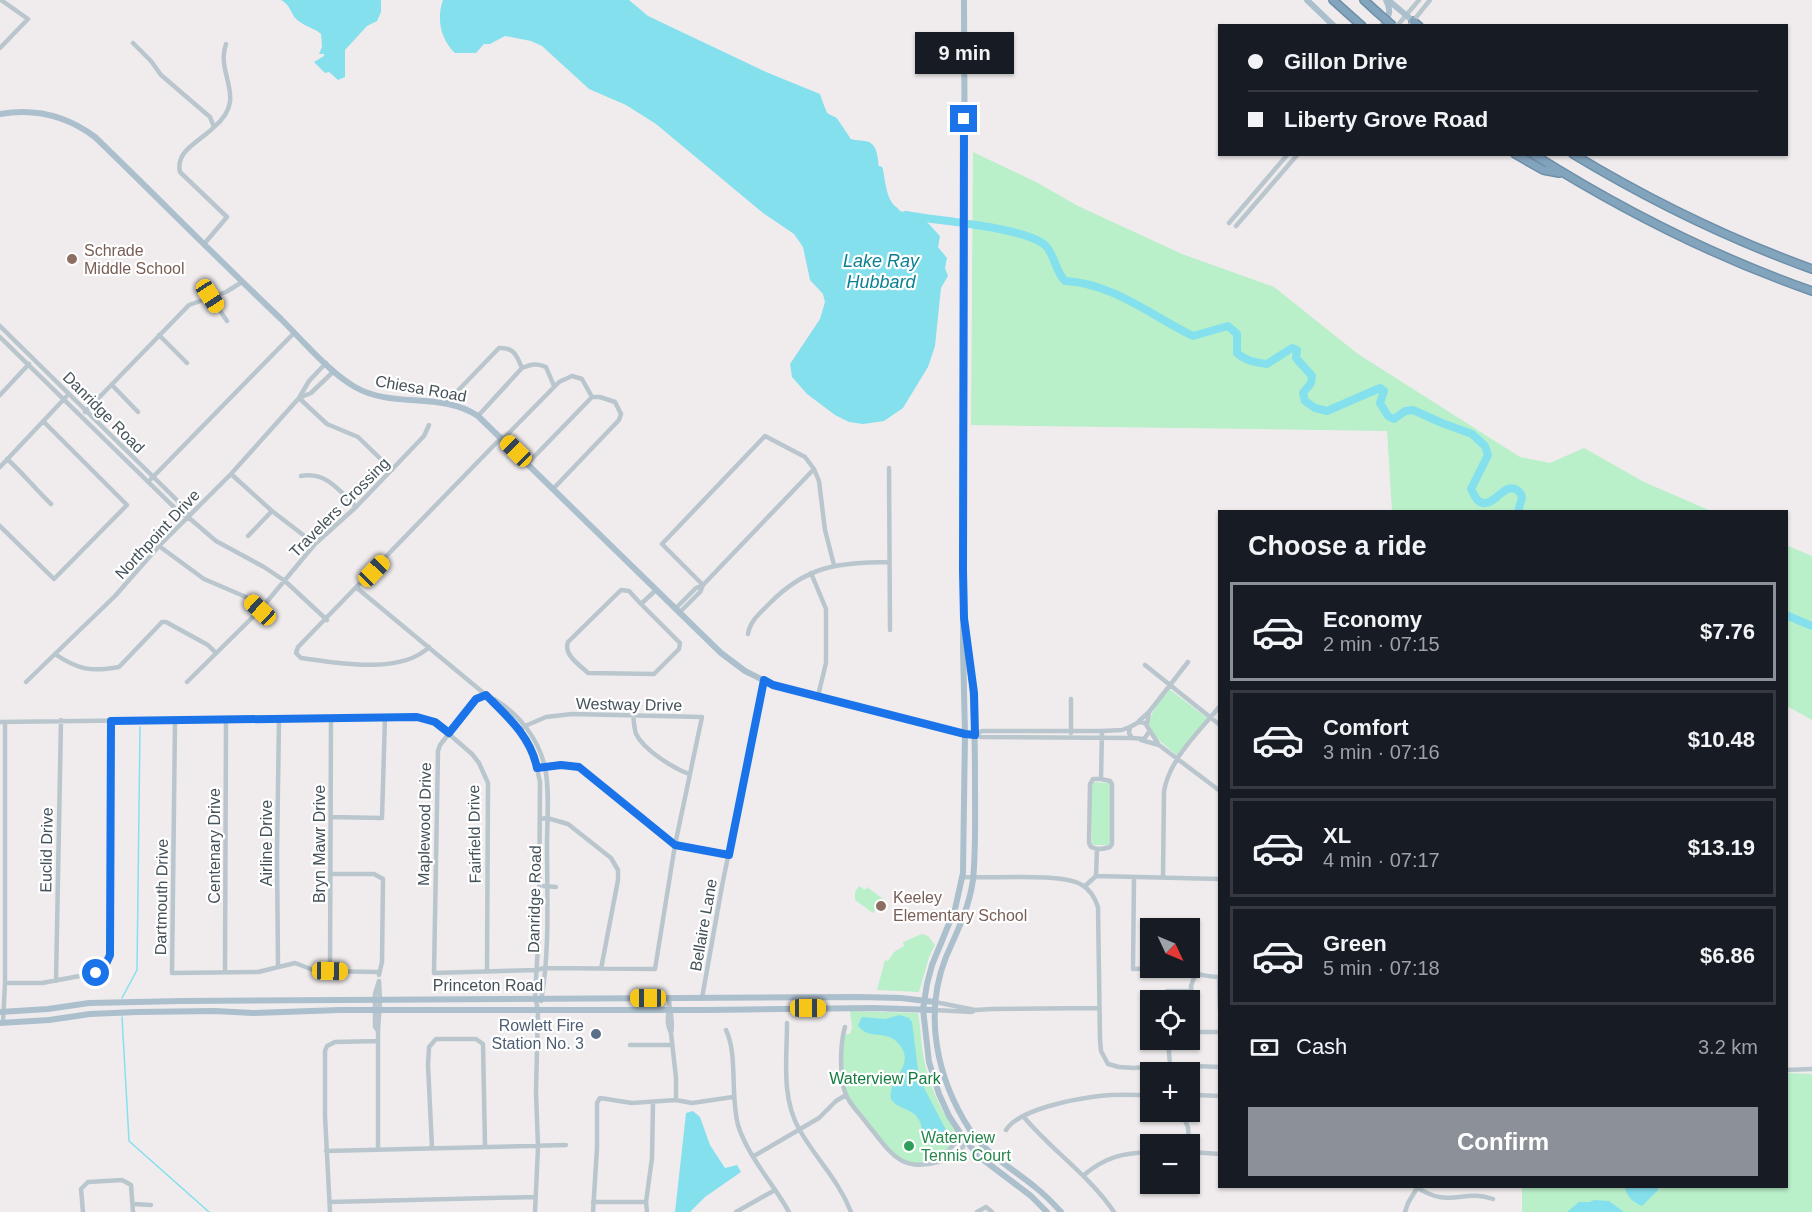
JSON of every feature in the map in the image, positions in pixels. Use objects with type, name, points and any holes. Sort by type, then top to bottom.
[{"type":"highway","points":[[1333,0],[1360,24]]},
{"type":"highway","points":[[1364,0],[1392,24]]},
{"type":"highway","points":[[1518,156],[1543,170],[1565,174]]},
{"type":"highway","points":[[1536,156],[1565,174],[1687,238],[1764,274],[1812,291]]},
{"type":"highway","points":[[1576,156],[1694,220],[1754,247],[1812,269]]},
{"type":"highway","points":[[1583,156],[1595,168]]},
{"type":"main road","points":[[964,0],[963,648],[965,734],[962,877],[956,909],[932,965],[924,1000],[925,1039],[934,1081],[949,1116],[964,1139],[981,1158],[1031,1196],[1047,1212]]},
{"type":"main road","points":[[1307,0],[1332,24]]},
{"type":"main road","points":[[1387,0],[1406,15],[1413,24]]},
{"type":"main road","points":[[1383,24],[1390,10],[1387,0]]},
{"type":"main road","name":"Chiesa Road","points":[[0,114],[22,112],[50,115],[88,131],[294,333],[357,389],[376,395],[458,405],[478,416],[677,611],[721,653],[745,671],[773,685],[975,735]]},
{"type":"main road","points":[[964,618],[974,693],[975,844],[973,878],[965,914],[946,958],[935,1002],[941,1064],[951,1093],[972,1132],[991,1153],[1037,1188],[1061,1212]]},
{"type":"main road","name":"Princeton Road","points":[[2,1012],[89,1003],[191,1001],[859,997],[935,1002]]},
{"type":"main road","points":[[591,998],[591,1010]]},
{"type":"main road","points":[[784,998],[787,1008]]},
{"type":"main road","points":[[191,1001],[191,1011]]},
{"type":"main road","points":[[228,1001],[228,1013]]},
{"type":"main road","points":[[137,1002],[137,1012]]},
{"type":"main road","name":"Princeton Road","points":[[1,1023],[49,1020],[90,1014],[191,1011],[228,1013],[787,1008],[934,1010]]},
{"type":"main road","points":[[48,1009],[49,1020]]},
{"type":"street","points":[[0,48],[28,19],[1,0]]},
{"type":"street","points":[[1397,24],[1419,0]]},
{"type":"street","points":[[1413,24],[1430,0]]},
{"type":"street","points":[[133,43],[161,75],[210,117],[214,128]]},
{"type":"street","points":[[204,244],[227,218],[180,172],[179,162],[184,152],[214,128],[226,115],[231,101],[224,57],[226,44]]},
{"type":"street","points":[[1229,223],[1286,156]]},
{"type":"street","points":[[1236,226],[1296,156]]},
{"type":"street","points":[[81,416],[189,305],[226,292],[242,282]]},
{"type":"street","points":[[201,291],[203,299]]},
{"type":"street","points":[[210,296],[227,321]]},
{"type":"street","name":"Danridge Road","points":[[0,326],[186,509],[189,517]]},
{"type":"street","points":[[148,482],[294,333]]},
{"type":"street","points":[[159,335],[187,363]]},
{"type":"street","name":"Danridge Road","points":[[0,337],[180,513],[189,517],[216,541],[285,581],[327,620]]},
{"type":"street","points":[[446,403],[499,348],[506,348],[517,356],[522,368]]},
{"type":"street","name":"Northpoint Drive","points":[[26,682],[115,596],[159,546],[231,474],[300,398],[309,381],[326,363]]},
{"type":"street","points":[[0,394],[29,364]]},
{"type":"street","points":[[478,416],[522,368],[538,364],[546,367],[554,386]]},
{"type":"street","name":"Northpoint Drive","points":[[300,398],[311,393],[334,370]]},
{"type":"street","points":[[429,647],[414,659],[395,664],[332,663],[301,658],[296,653],[298,647],[554,386],[572,376],[582,379],[592,397]]},
{"type":"street","points":[[112,384],[138,412]]},
{"type":"street","points":[[0,467],[69,394]]},
{"type":"street","points":[[528,463],[592,397]]},
{"type":"street","points":[[554,488],[619,420],[621,414],[615,402],[592,397]]},
{"type":"street","points":[[300,398],[327,424],[358,437],[392,470]]},
{"type":"street","points":[[0,526],[54,579],[127,505],[43,421]]},
{"type":"street","name":"Travelers Crossing","points":[[187,682],[260,610],[315,544],[356,507],[424,436],[429,424]]},
{"type":"street","points":[[703,585],[662,544],[765,436],[805,457],[814,469],[819,481],[825,530],[834,565]]},
{"type":"street","points":[[7,459],[51,504]]},
{"type":"street","points":[[889,468],[890,630]]},
{"type":"street","points":[[677,611],[696,588],[703,585],[814,469]]},
{"type":"street","points":[[231,474],[272,511],[315,544]]},
{"type":"street","points":[[301,476],[312,474],[332,483],[356,507]]},
{"type":"street","points":[[248,536],[272,511]]},
{"type":"street","points":[[0,538],[6,532]]},
{"type":"street","points":[[159,546],[204,579],[246,597],[260,610]]},
{"type":"street","points":[[748,634],[751,623],[782,591],[802,577],[834,565],[890,562]]},
{"type":"street","points":[[811,573],[826,609],[826,663],[818,696]]},
{"type":"street","name":"Danridge Road","points":[[357,588],[486,695],[536,744],[545,766],[547,818],[544,968],[538,999]]},
{"type":"street","points":[[621,590],[629,591],[641,603],[680,643],[679,649],[654,674],[588,673],[567,652],[568,642],[621,590]]},
{"type":"street","points":[[641,603],[656,590]]},
{"type":"street","points":[[55,654],[72,665],[84,669],[119,667],[162,622],[208,645],[216,653]]},
{"type":"street","points":[[1102,734],[1122,730],[1138,722],[1149,712],[1188,662]]},
{"type":"street","points":[[1145,665],[1218,724]]},
{"type":"street","name":"Bellaire Lane","points":[[702,998],[764,680]]},
{"type":"street","name":"Maplewood Drive","points":[[486,695],[476,699],[449,733],[440,745],[437,757],[434,973],[487,970]]},
{"type":"street","points":[[1071,699],[1071,734]]},
{"type":"street","points":[[1163,877],[1166,779],[1178,759],[1218,708]]},
{"type":"street","points":[[1149,712],[1147,725],[1149,732],[1159,745],[1218,789]]},
{"type":"street","name":"Westway Drive","points":[[522,728],[546,717],[563,715],[702,717],[675,845],[655,969],[601,969]]},
{"type":"street","points":[[633,715],[635,729],[642,742],[673,767],[689,774]]},
{"type":"street","name":"Fairfield Drive","points":[[2,722],[331,717],[428,718],[449,733],[479,763],[488,783],[487,970]]},
{"type":"street","name":"Bryn Mawr Drive","points":[[330,971],[331,717]]},
{"type":"street","points":[[331,817],[382,818],[385,717]]},
{"type":"street","name":"Airline Drive","points":[[278,966],[279,719]]},
{"type":"street","name":"Euclid Drive","points":[[56,981],[61,720]]},
{"type":"street","name":"Dartmouth Drive","points":[[175,720],[172,973],[258,972],[295,963],[316,971],[379,972]]},
{"type":"street","name":"Centenary Drive","points":[[225,972],[226,720]]},
{"type":"street","points":[[5,983],[42,983],[100,971],[110,955],[111,721]]},
{"type":"street","points":[[1,1023],[5,983],[2,722]]},
{"type":"street","points":[[1138,722],[1147,725]]},
{"type":"street","points":[[1130,727],[1129,733],[1132,738]]},
{"type":"street","name":"Danridge Road","points":[[522,728],[537,768],[540,783],[536,1092],[538,1147],[535,1212]]},
{"type":"street","points":[[975,735],[982,730],[1102,734],[1159,745]]},
{"type":"street","points":[[1141,740],[1146,738],[1149,732]]},
{"type":"street","points":[[1101,779],[1102,734]]},
{"type":"street","points":[[537,768],[561,765],[579,767],[675,845],[729,855]]},
{"type":"street","points":[[1093,779],[1101,779],[1110,780],[1112,784],[1112,844],[1110,847],[1097,849],[1091,847],[1089,843],[1089,784],[1093,779]]},
{"type":"street","points":[[487,970],[601,969],[618,870],[611,858],[568,824],[547,818],[540,819]]},
{"type":"street","points":[[1096,876],[1097,849]]},
{"type":"street","points":[[331,874],[374,874],[382,879],[382,962],[379,972],[375,1027],[378,1031],[378,1149]]},
{"type":"street","points":[[1085,886],[1096,876],[1218,879]]},
{"type":"street","points":[[962,877],[1064,879],[1085,886],[1098,907],[1101,1051],[1108,1064],[1140,1067]]},
{"type":"street","points":[[1134,877],[1133,969],[1140,969]]},
{"type":"street","points":[[540,886],[556,887]]},
{"type":"street","points":[[1200,975],[1218,977]]},
{"type":"street","points":[[669,998],[667,1017],[676,1078],[676,1100]]},
{"type":"street","name":"Princeton Road","points":[[935,1002],[975,1010],[1100,1008]]},
{"type":"street","name":"Princeton Road","points":[[934,1010],[972,1012],[975,1010]]},
{"type":"street","points":[[787,1023],[786,1083],[792,1114],[799,1129],[837,1182],[851,1212]]},
{"type":"street","points":[[845,1027],[842,1043],[842,1080],[846,1095],[884,1146],[898,1159],[915,1165],[938,1161],[958,1140],[964,1139],[972,1132]]},
{"type":"street","points":[[726,1030],[731,1042],[733,1097],[739,1127],[789,1212]]},
{"type":"street","points":[[1200,1032],[1218,1032]]},
{"type":"street","points":[[432,1148],[428,1065],[429,1047],[436,1039],[476,1039],[483,1044],[485,1146]]},
{"type":"street","points":[[330,1212],[326,1151],[327,1046],[334,1042],[378,1041]]},
{"type":"street","points":[[630,1045],[671,1045]]},
{"type":"street","points":[[1200,1066],[1218,1066]]},
{"type":"street","points":[[1788,1070],[1812,1070]]},
{"type":"street","points":[[754,1156],[819,1118],[836,1101],[846,1095]]},
{"type":"street","points":[[1006,1130],[1010,1124],[1023,1116],[1058,1104],[1101,1096],[1140,1095]]},
{"type":"street","points":[[1200,1095],[1218,1096]]},
{"type":"street","points":[[592,1212],[598,1128],[597,1103],[600,1098],[618,1102],[652,1103],[676,1100],[692,1103],[733,1097]]},
{"type":"street","points":[[647,1212],[646,1202],[652,1158],[652,1103]]},
{"type":"street","points":[[1023,1116],[1084,1175],[1114,1212]]},
{"type":"street","points":[[326,1151],[485,1146],[538,1147],[566,1144]]},
{"type":"street","points":[[1084,1175],[1101,1162],[1116,1156],[1140,1152]]},
{"type":"street","points":[[1200,1153],[1218,1154]]},
{"type":"street","points":[[82,1212],[81,1189],[88,1182],[122,1180],[130,1183],[133,1212]]},
{"type":"street","points":[[1405,1212],[1416,1188]]},
{"type":"street","points":[[1418,1188],[1440,1199],[1480,1196],[1493,1199]]},
{"type":"street","points":[[736,1212],[775,1190]]},
{"type":"street","points":[[330,1202],[534,1197]]},
{"type":"street","points":[[593,1202],[646,1202]]},
{"type":"street","points":[[133,1204],[151,1204]]},
{"type":"street","points":[[978,1212],[986,1207],[992,1212]]},
{"type":"green space","points":[[973,152],[1036,182],[1078,206],[1182,254],[1274,287],[1358,354],[1520,457],[1550,463],[1584,448],[1644,482],[1709,510],[1392,510],[1387,431],[971,425]]},
{"type":"green space","points":[[1788,546],[1812,556],[1812,720],[1788,707]]},
{"type":"green space","points":[[1169,689],[1207,718],[1178,756],[1158,739],[1150,726],[1153,711]]},
{"type":"green space","points":[[1091,782],[1110,783],[1110,845],[1092,845]]},
{"type":"green space","points":[[859,886],[865,890],[867,887],[883,899],[873,913],[855,900],[855,892]]},
{"type":"green space","points":[[922,934],[928,936],[935,945],[929,957],[919,992],[877,990],[885,960],[888,961],[894,952],[904,946],[903,942]]},
{"type":"green space","name":"Waterview Park","points":[[850,1011],[918,1013],[924,1060],[933,1090],[959,1137],[938,1162],[922,1165],[898,1159],[851,1103],[842,1080],[843,1035],[850,1034],[852,1028]]},
{"type":"green space","points":[[1788,1073],[1812,1074],[1812,1212],[1522,1212],[1522,1188],[1788,1188]]},
{"type":"water","points":[[281,0],[381,0],[381,12],[377,21],[367,26],[345,50],[345,77],[338,80],[329,72],[325,73],[314,62],[324,56],[324,54],[319,54],[322,47],[321,34],[297,20]]},
{"type":"water","name":"Lake Ray Hubbard","points":[[443,0],[629,0],[648,16],[766,72],[820,94],[831,120],[840,132],[851,139],[870,143],[875,148],[882,198],[885,202],[893,208],[923,219],[940,236],[938,247],[947,258],[945,268],[948,276],[941,288],[935,346],[928,367],[903,408],[884,421],[863,424],[849,422],[835,415],[807,394],[792,377],[790,364],[820,319],[825,302],[823,294],[810,280],[803,247],[794,234],[763,213],[656,124],[626,105],[589,89],[542,46],[531,41],[505,36],[490,44],[484,44],[476,53],[455,53],[446,42],[441,29],[440,14]]},
{"type":"water","points":[[900,1015],[909,1018],[912,1022],[919,1078],[946,1130],[945,1137],[938,1144],[931,1145],[923,1140],[921,1125],[916,1116],[891,1099],[893,1084],[904,1064],[903,1049],[891,1038],[870,1034],[861,1030],[858,1025],[862,1017],[885,1019]]},
{"type":"water","points":[[693,1111],[700,1117],[710,1145],[725,1168],[737,1165],[741,1172],[705,1197],[690,1212],[675,1212],[686,1113]]},
{"type":"water","points":[[1625,1188],[1658,1188],[1642,1206],[1633,1201]]},
{"type":"water","points":[[1609,1201],[1624,1212],[1567,1212],[1579,1202]]},
{"type":"waterway","points":[[822,115],[834,121],[846,139]]},
{"type":"waterway","points":[[879,170],[885,198],[895,211]]},
{"type":"waterway","points":[[906,215],[1000,229],[1035,239],[1045,245],[1051,253],[1065,281],[1082,283],[1115,294],[1193,336],[1228,326],[1237,334],[1237,353],[1251,361],[1267,364],[1292,348],[1297,350],[1296,358],[1312,376],[1311,383],[1303,393],[1305,401],[1315,408],[1327,411],[1380,388],[1384,391],[1380,403],[1388,416],[1394,419],[1405,411],[1413,410],[1472,434],[1485,446],[1488,455],[1471,489],[1476,498],[1483,503],[1488,503],[1512,488],[1522,495],[1519,510]]},
{"type":"waterway","points":[[1788,616],[1812,626]]},
{"type":"waterway","points":[[122,998],[137,970],[140,727]]},
{"type":"waterway","points":[[122,1017],[129,1141],[209,1212]]},
{"type":"place","name":"Schrade Middle School","points":[[72,259]]},
{"type":"place","name":"Keeley Elementary School","points":[[881,906]]},
{"type":"place","name":"Rowlett Fire Station No. 3","points":[[596,1034]]},
{"type":"place","name":"Waterview Tennis Court","points":[[909,1146]]},
{"type":"route","points":[[96,973],[105,966],[110,955],[111,721],[417,717],[428,718],[449,733],[476,699],[486,695],[518,726],[529,744],[537,768],[561,765],[579,767],[675,845],[729,855],[764,680],[773,685],[975,735],[974,693],[964,618],[963,571],[964,119]]}]
